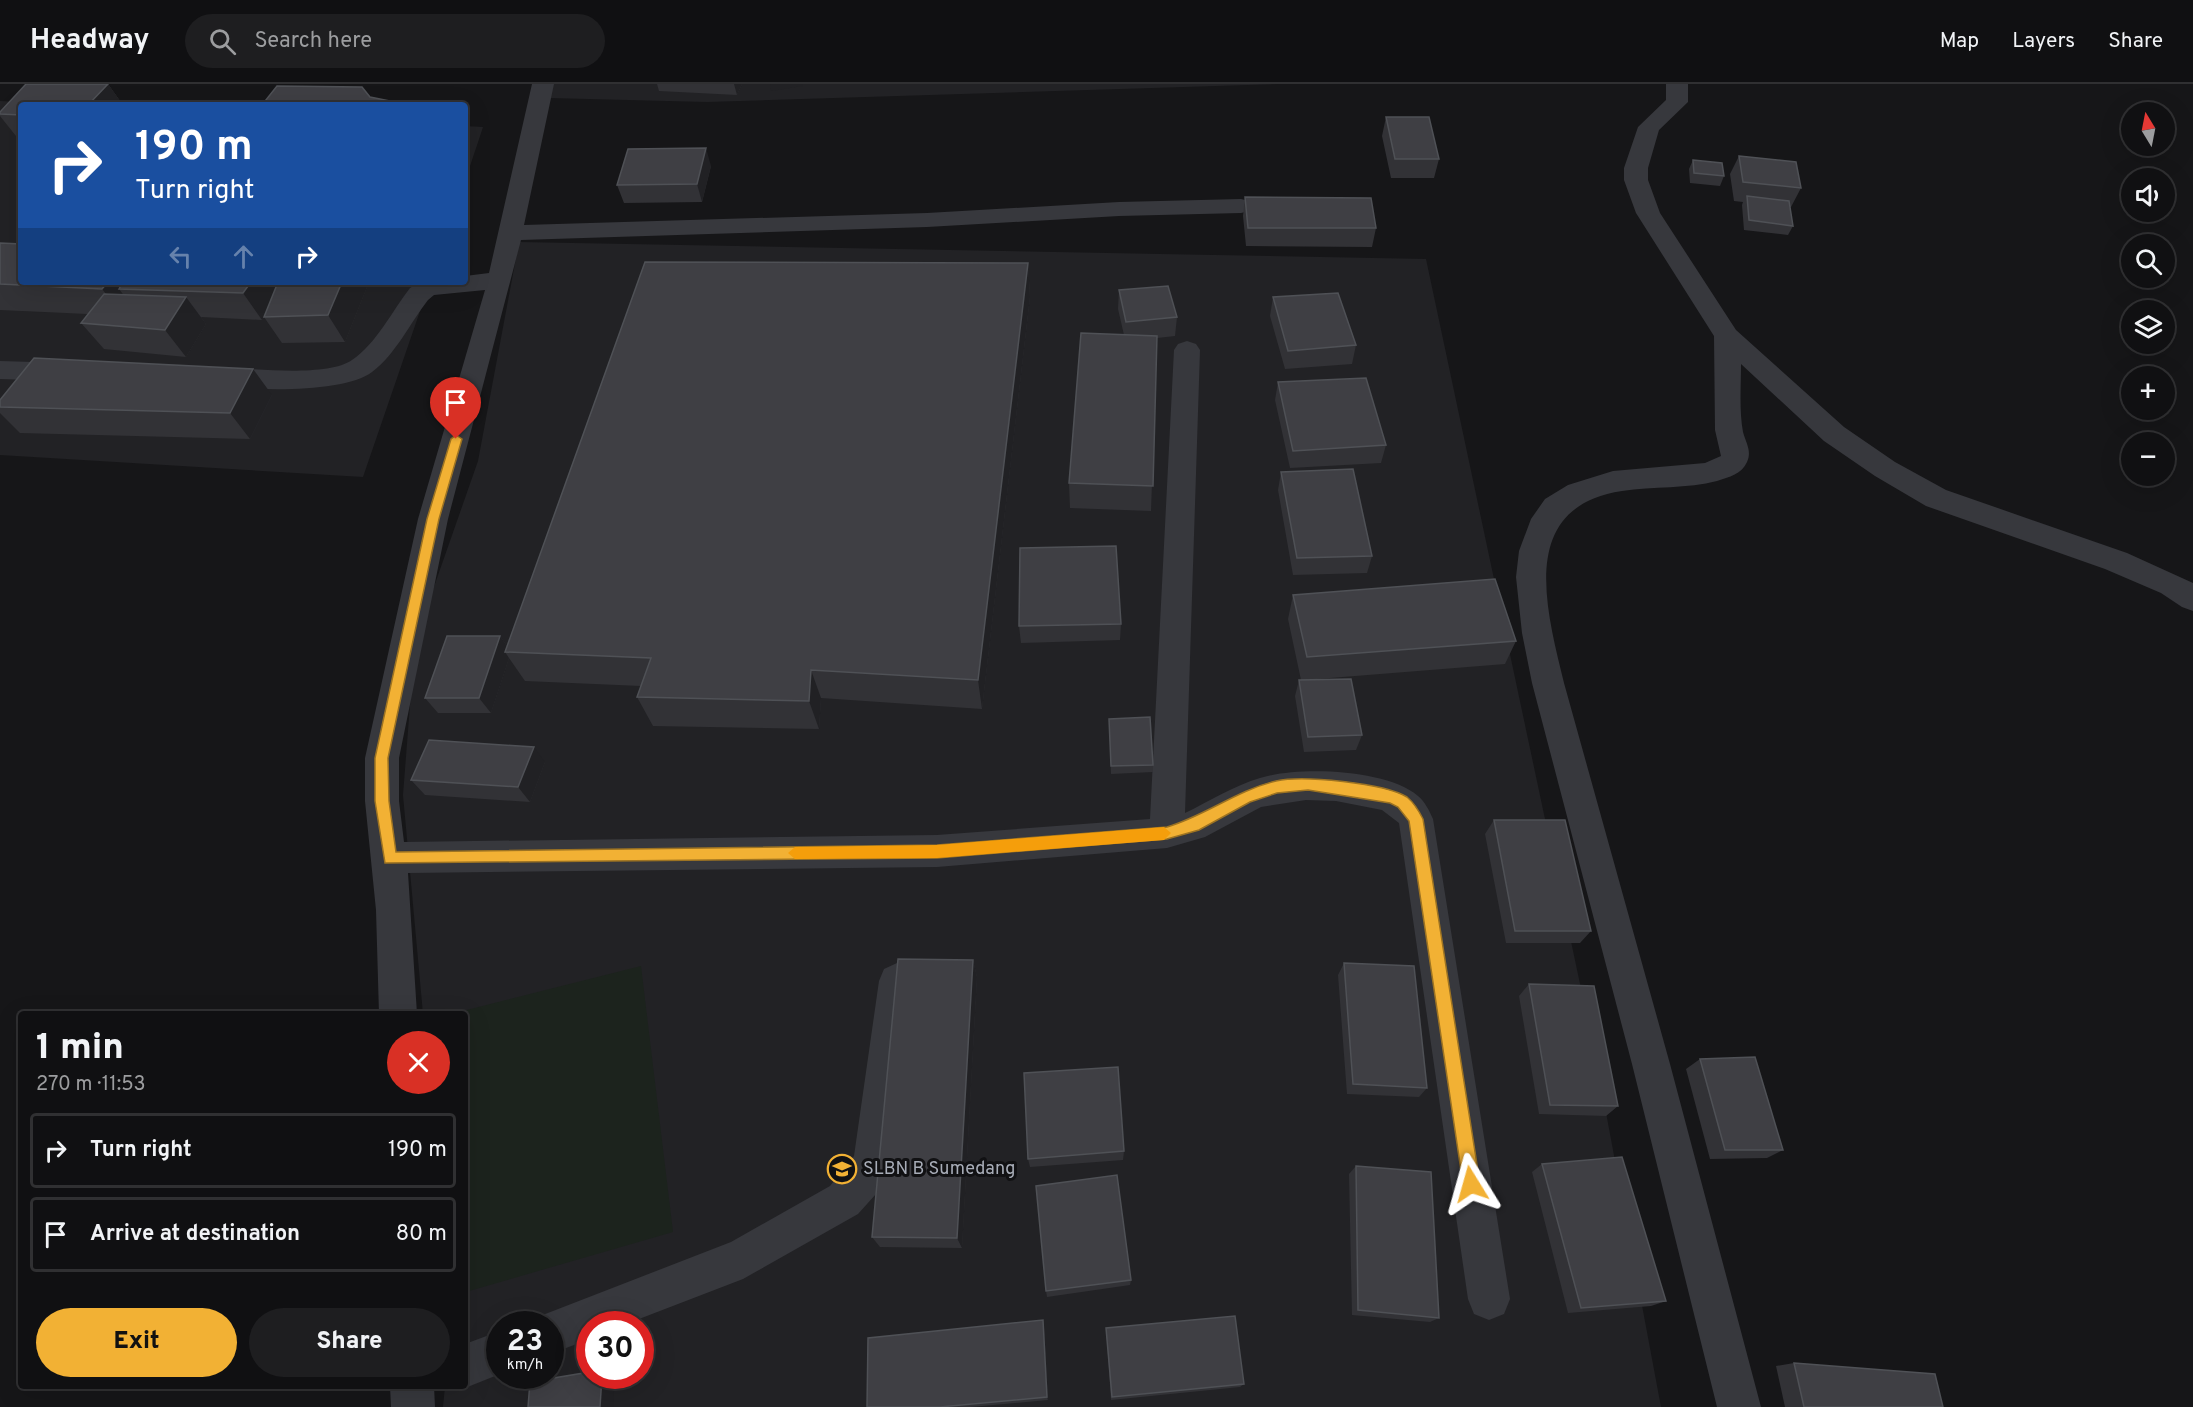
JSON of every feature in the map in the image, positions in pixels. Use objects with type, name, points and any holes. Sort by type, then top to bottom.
[{"type":"street","points":[[398,1011],[390,858],[382,801],[382,758],[433,519],[512,233],[543,84]]},
{"type":"street","points":[[1677,84],[1677,102],[1649,127],[1636,168],[1636,180],[1648,213],[1727,336],[1834,434],[1885,469],[1936,498],[2116,561],[2172,585],[2193,599]]},
{"type":"street","points":[[512,233],[915,221],[1119,209],[1241,206]]},
{"type":"street","points":[[468,284],[500,280]]},
{"type":"street","points":[[190,375],[332,378],[360,368],[378,350],[418,294],[428,288],[455,285]]},
{"type":"street","points":[[1727,336],[1729,430],[1736,453],[1734,461],[1715,472],[1614,480],[1577,492],[1550,512],[1536,536],[1531,565],[1539,643],[1548,683],[1651,1064],[1739,1407]]},
{"type":"street","points":[[1167,833],[1187,350]]},
{"type":"street","points":[[0,370],[95,373]]},
{"type":"street","points":[[390,858],[937,851],[1167,833],[1194,826],[1246,797],[1277,787],[1308,784],[1358,790],[1403,802],[1416,819],[1488,1299]]},
{"type":"street","points":[[564,1328],[743,1258],[844,1200],[862,1180],[873,1162],[897,981]]},
{"type":"street","points":[[468,1365],[486,1358]]},
{"type":"street","points":[[413,1389],[413,1407]]},
{"type":"shaded area","points":[[551,84],[1279,84],[707,102],[549,98]]},
{"type":"shaded area","points":[[0,101],[20,102],[18,285],[429,285],[363,477],[0,455]]},
{"type":"shaded area","points":[[468,126],[483,127],[468,172]]},
{"type":"shaded area","points":[[519,242],[1426,259],[1596,1059],[1661,1407],[443,1407],[445,1389],[468,1389],[468,1011],[423,1011],[403,795],[415,641],[478,461]]},
{"type":"shaded area","points":[[641,966],[673,1232],[469,1291],[468,1011],[463,1011]]},
{"type":"building","points":[[26,84],[108,84],[91,102],[18,102],[18,115],[0,114]]},
{"type":"building","points":[[277,86],[362,87],[370,97],[390,101],[389,102],[264,102]]},
{"type":"building","points":[[1386,117],[1429,117],[1439,159],[1395,159]]},
{"type":"building","points":[[706,148],[697,184],[617,185],[628,149]]},
{"type":"building","points":[[1739,156],[1796,162],[1801,188],[1743,182]]},
{"type":"building","points":[[1693,160],[1722,163],[1724,176],[1694,173]]},
{"type":"building","points":[[1747,196],[1789,201],[1793,226],[1749,220]]},
{"type":"building","points":[[1245,197],[1371,198],[1376,228],[1248,228]]},
{"type":"building","points":[[0,243],[18,244],[18,285],[0,284]]},
{"type":"building","points":[[645,262],[1028,263],[978,680],[811,670],[809,701],[637,697],[651,658],[505,652]]},
{"type":"building","points":[[20,285],[105,285],[102,289]]},
{"type":"building","points":[[121,285],[249,285],[243,293],[119,289]]},
{"type":"building","points":[[277,285],[341,285],[328,315],[264,317]]},
{"type":"building","points":[[1168,286],[1177,317],[1126,322],[1119,290]]},
{"type":"building","points":[[1338,293],[1356,345],[1288,351],[1273,297]]},
{"type":"building","points":[[104,294],[186,297],[165,330],[81,323]]},
{"type":"building","points":[[1081,333],[1157,336],[1153,486],[1069,483]]},
{"type":"building","points":[[34,358],[253,369],[230,413],[0,407],[0,400]]},
{"type":"building","points":[[1366,378],[1386,445],[1293,451],[1278,382]]},
{"type":"building","points":[[1353,469],[1372,556],[1297,558],[1281,472]]},
{"type":"building","points":[[1116,546],[1121,624],[1019,626],[1020,548]]},
{"type":"building","points":[[1495,579],[1516,641],[1307,657],[1293,595]]},
{"type":"building","points":[[447,636],[500,636],[479,698],[425,698]]},
{"type":"building","points":[[1351,679],[1362,735],[1308,737],[1299,680]]},
{"type":"building","points":[[1150,717],[1153,765],[1111,766],[1109,719]]},
{"type":"building","points":[[429,740],[534,747],[518,787],[411,780]]},
{"type":"building","points":[[1494,820],[1565,820],[1591,931],[1515,931]]},
{"type":"building","points":[[898,959],[973,960],[957,1238],[872,1237]]},
{"type":"building","points":[[1344,963],[1414,966],[1427,1088],[1353,1084]]},
{"type":"building","points":[[1529,984],[1594,986],[1618,1106],[1550,1105]]},
{"type":"building","points":[[1755,1057],[1783,1150],[1725,1150],[1700,1059]]},
{"type":"building","points":[[1118,1067],[1124,1151],[1028,1159],[1024,1073]]},
{"type":"building","points":[[1622,1157],[1666,1301],[1581,1308],[1542,1164]]},
{"type":"building","points":[[1356,1166],[1431,1172],[1439,1318],[1358,1310]]},
{"type":"building","points":[[1117,1175],[1131,1280],[1046,1291],[1036,1186]]},
{"type":"building","points":[[1235,1316],[1244,1384],[1112,1397],[1106,1328]]},
{"type":"building","points":[[1043,1320],[1047,1397],[940,1407],[867,1407],[868,1338]]},
{"type":"building","points":[[1794,1363],[1935,1374],[1943,1407],[1804,1407]]},
{"type":"building","points":[[576,1374],[576,1389],[601,1389],[600,1407],[528,1407],[529,1389],[564,1389],[564,1376]]},
{"type":"slow traffic","points":[[795,853],[937,851],[1164,833]]},
{"type":"place","name":"SLBN B Sumedang","points":[[842,1169]]},
{"type":"route","points":[[456,439],[433,519],[382,758],[382,801],[390,858],[937,851],[1167,833],[1194,826],[1215,812],[1246,797],[1277,787],[1308,784],[1358,790],[1392,798],[1403,802],[1416,819],[1471,1184]]}]
